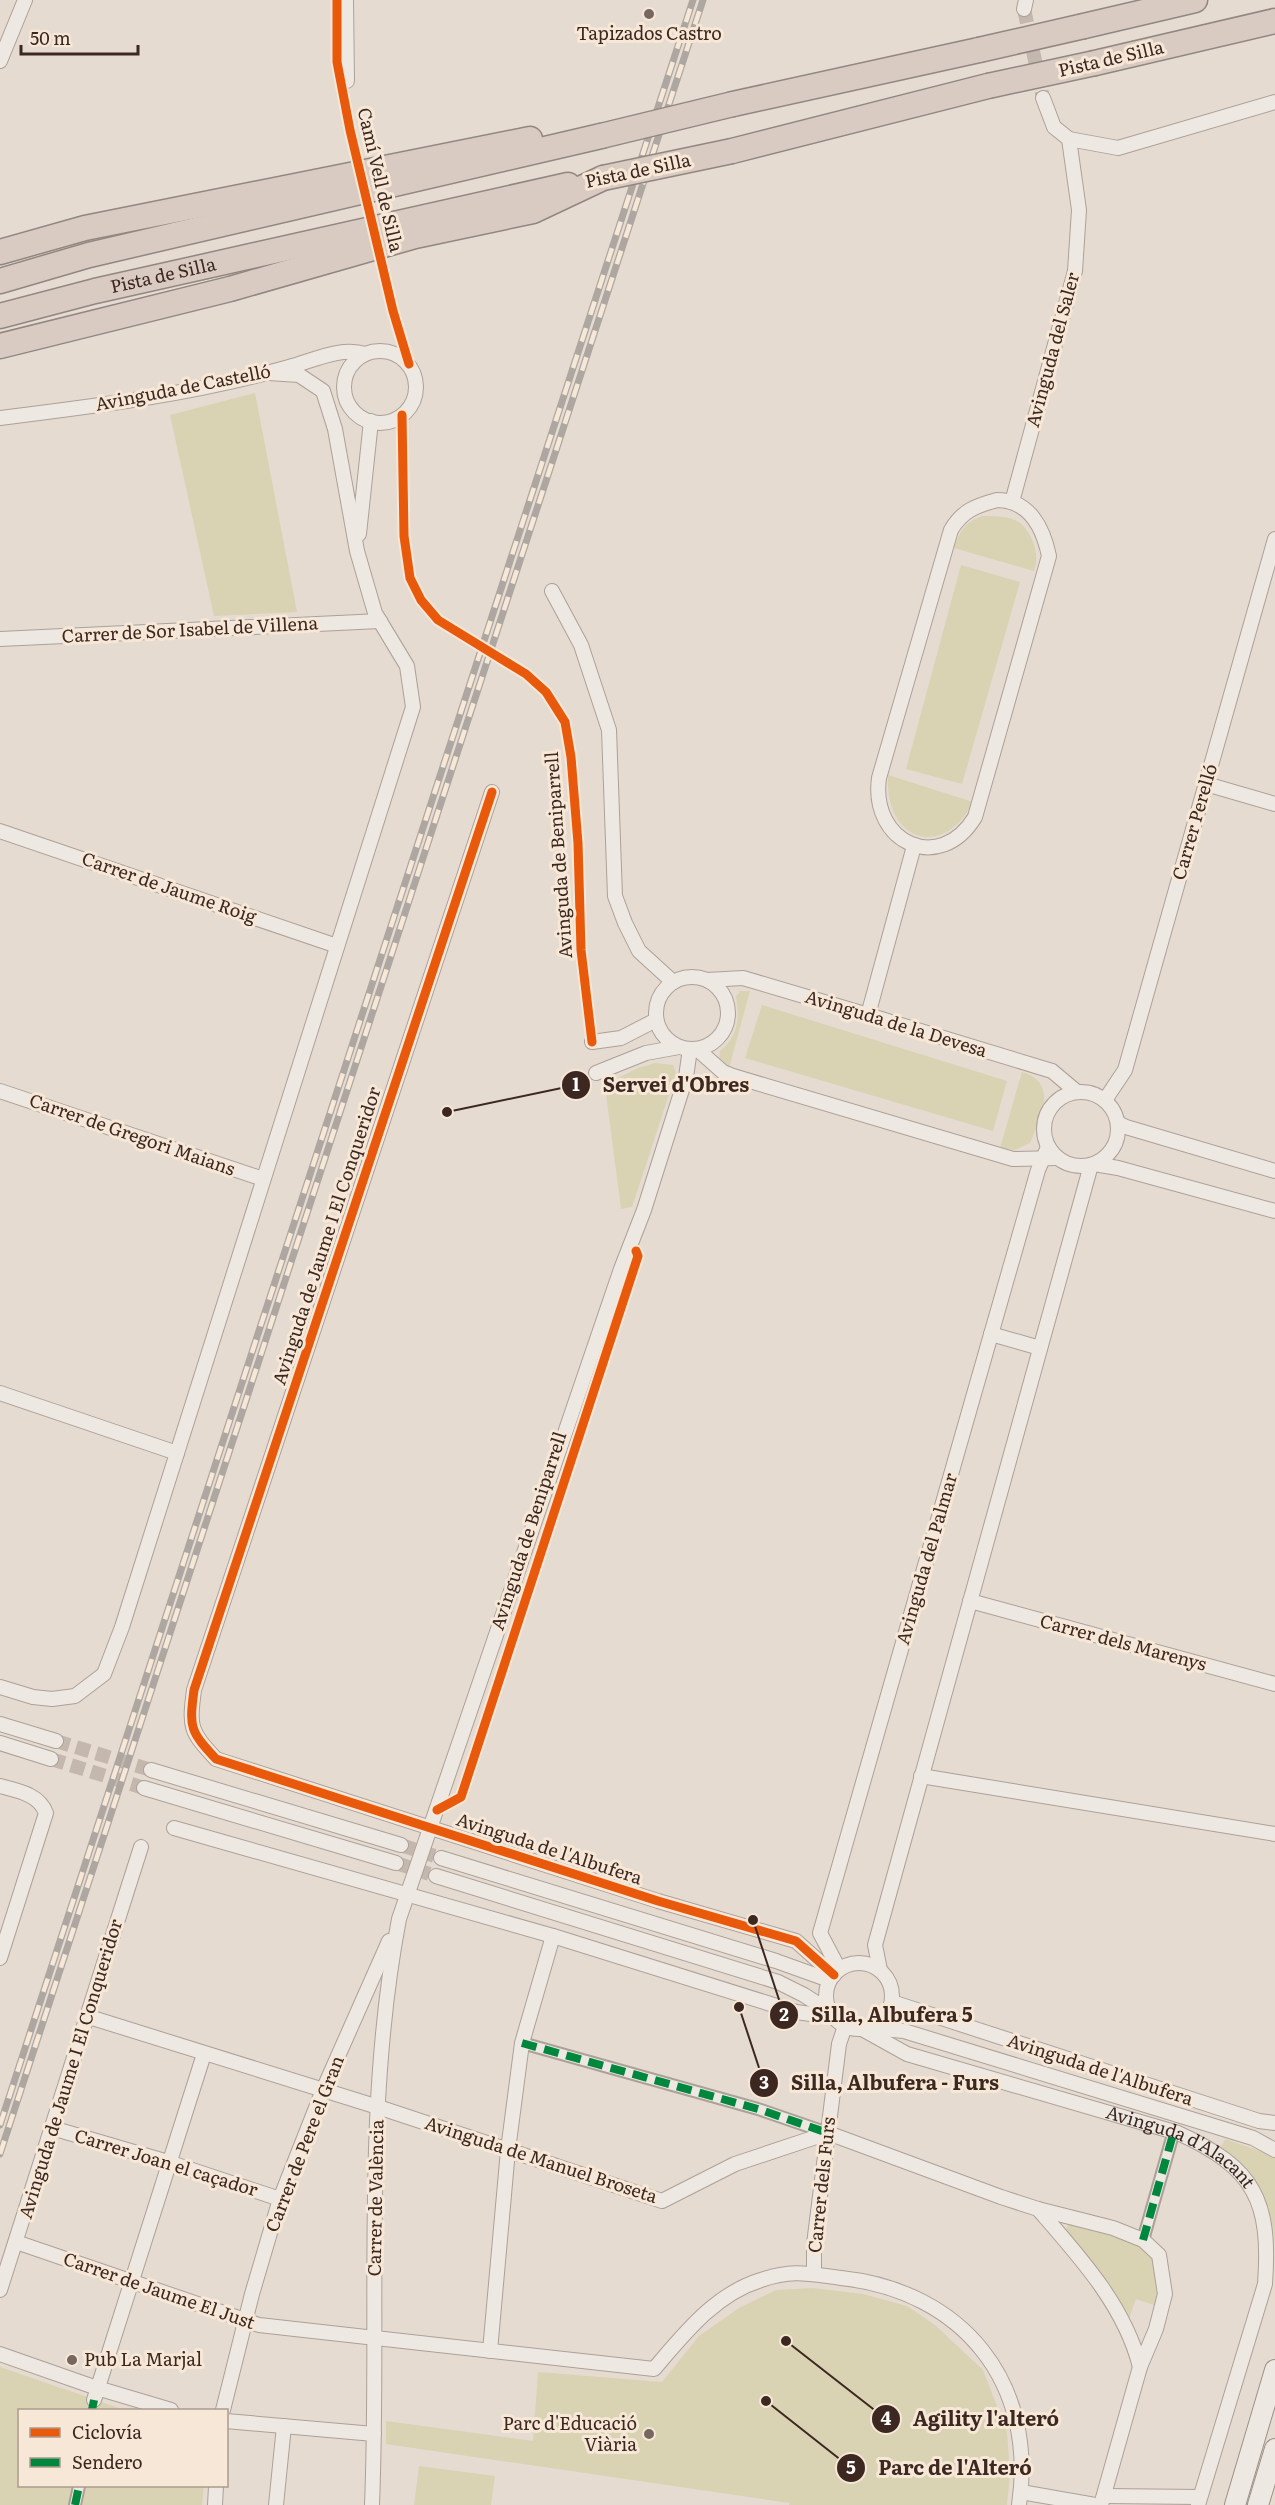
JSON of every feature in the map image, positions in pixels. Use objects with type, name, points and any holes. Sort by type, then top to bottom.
[{"type":"highway","name":"Pista de Silla","points":[[0,281],[89,255],[733,104],[1195,0]]},
{"type":"highway","name":"Pista de Silla","points":[[0,316],[95,291],[530,192],[732,151],[988,86],[1275,21]]},
{"type":"highway","points":[[0,252],[85,228],[512,141],[602,135]]},
{"type":"highway","points":[[0,346],[230,288],[415,236],[533,212],[603,178]]},
{"type":"main road","points":[[1235,2505],[1275,2370]]},
{"type":"main road","points":[[1258,2505],[1275,2450]]},
{"type":"street","points":[[0,61],[25,0]]},
{"type":"street","points":[[346,0],[347,81]]},
{"type":"street","points":[[1043,98],[1054,127],[1069,139],[1118,148],[1275,102]]},
{"type":"street","name":"Avinguda del Saler","points":[[1012,502],[1075,271],[1079,210],[1069,139]]},
{"type":"street","name":"Avinguda de Castelló","points":[[0,418],[148,399],[269,373],[347,351],[364,354]]},
{"type":"street","points":[[388,351],[409,364],[416,385],[415,397],[410,407],[402,415],[383,422],[371,421],[351,408],[346,398],[345,378],[356,360],[364,354],[388,351]]},
{"type":"street","points":[[0,1687],[33,1697],[52,1699],[75,1696],[104,1674],[122,1627],[413,707],[407,666],[375,613],[357,551],[335,429],[323,391],[298,375],[269,373]]},
{"type":"street","points":[[335,429],[351,408]]},
{"type":"street","points":[[357,551],[371,421]]},
{"type":"street","points":[[997,500],[1012,502],[1024,507],[1034,517],[1046,540],[1049,556],[981,798],[968,827],[952,840],[929,847],[914,846],[902,840],[883,818],[877,794],[879,778],[951,530],[958,518],[976,505],[997,500]]},
{"type":"street","name":"Carrer Perelló","points":[[1106,1100],[1125,1070],[1275,539]]},
{"type":"street","points":[[552,591],[581,645],[609,730],[615,896],[639,951],[673,982]]},
{"type":"street","name":"Carrer de Sor Isabel de Villena","points":[[0,639],[380,621]]},
{"type":"street","points":[[1206,784],[1275,804]]},
{"type":"street","name":"Avinguda de Jaume I El Conqueridor","points":[[194,1690],[492,792]]},
{"type":"street","name":"Carrer de Jaume Roig","points":[[0,831],[337,946]]},
{"type":"street","points":[[868,1015],[914,846]]},
{"type":"street","points":[[596,1073],[646,1053],[688,1048],[705,1047],[719,1037],[728,1018],[726,999],[715,985],[707,980],[685,977],[673,982],[658,999],[656,1020],[661,1032],[688,1048],[723,1072],[1013,1159],[1045,1153],[1068,1164],[1081,1167],[1092,1165],[1118,1168],[1275,1211]]},
{"type":"street","name":"Avinguda de la Devesa","points":[[707,980],[742,978],[868,1015],[1052,1071],[1077,1092]]},
{"type":"street","points":[[592,1042],[621,1038],[656,1020]]},
{"type":"street","name":"Avinguda de Beniparrell","points":[[409,1895],[621,1269],[644,1210],[686,1077],[688,1048]]},
{"type":"street","name":"Carrer de Gregori Maians","points":[[0,1091],[263,1179]]},
{"type":"street","points":[[436,1876],[778,1982],[804,1995],[845,2026],[865,2028],[883,2019],[892,2001],[890,1983],[880,1970],[875,1945],[1092,1165],[1113,1150],[1118,1137],[1118,1123],[1106,1100],[1086,1092],[1077,1092],[1058,1100],[1046,1115],[1043,1131],[1045,1153]]},
{"type":"street","points":[[1118,1123],[1275,1171]]},
{"type":"street","name":"Avinguda del Palmar","points":[[834,1975],[820,1933],[1045,1153]]},
{"type":"street","points":[[991,1334],[1040,1348]]},
{"type":"street","points":[[0,1393],[177,1453]]},
{"type":"street","name":"Carrer dels Marenys","points":[[970,1601],[1275,1684]]},
{"type":"street","name":"Avinguda de l'Albufera","points":[[194,1690],[191,1714],[195,1737],[216,1759],[658,1901],[796,1941],[834,1975]]},
{"type":"street","points":[[0,1724],[56,1741]]},
{"type":"street","points":[[0,1743],[51,1759]]},
{"type":"street","points":[[151,1770],[401,1845]]},
{"type":"street","points":[[921,1776],[1275,1834]]},
{"type":"street","points":[[0,1785],[35,1797],[46,1813],[0,1958]]},
{"type":"street","points":[[144,1788],[396,1863]]},
{"type":"street","points":[[174,1828],[554,1936],[796,2013],[831,2014]]},
{"type":"street","name":"Avinguda de Jaume I El Conqueridor","points":[[0,2290],[141,1847]]},
{"type":"street","points":[[441,1858],[776,1961],[834,1975]]},
{"type":"street","name":"Carrer de València","points":[[372,2505],[375,2338],[373,2215],[378,2107],[389,1975],[399,1919],[409,1895]]},
{"type":"street","name":"Carrer de Pere el Gran","points":[[223,2409],[245,2320],[280,2199],[323,2090],[399,1919]]},
{"type":"street","points":[[490,2351],[508,2150],[522,2043],[554,1936]]},
{"type":"street","points":[[831,2014],[826,2001],[834,1975],[849,1964],[861,1962],[880,1970]]},
{"type":"street","name":"Avinguda de l'Albufera","points":[[892,2001],[1259,2121],[1275,2123]]},
{"type":"street","name":"Avinguda de Manuel Broseta","points":[[86,2016],[378,2107],[662,2201],[735,2164],[828,2133]]},
{"type":"street","name":"Carrer dels Furs","points":[[814,2273],[814,2244],[839,2044],[845,2026]]},
{"type":"street","name":"Avinguda de l'Albufera","points":[[865,2028],[904,2031],[1253,2138],[1275,2150]]},
{"type":"street","name":"Avinguda d'Alacant","points":[[865,2028],[907,2054],[1174,2131],[1203,2144],[1234,2166],[1252,2188],[1264,2216],[1268,2250],[1265,2284],[1199,2501]]},
{"type":"street","points":[[522,2043],[758,2109],[1038,2209],[1113,2228],[1143,2240],[1159,2255],[1165,2294],[1156,2329],[1140,2367],[1100,2502]]},
{"type":"street","points":[[94,2400],[204,2054]]},
{"type":"street","name":"Carrer Joan el caçador","points":[[52,2128],[168,2162],[280,2199]]},
{"type":"street","points":[[1143,2240],[1174,2131]]},
{"type":"street","points":[[1038,2209],[1076,2252],[1112,2302],[1134,2341],[1140,2367]]},
{"type":"street","name":"Carrer de Jaume El Just","points":[[16,2242],[259,2325],[654,2369],[692,2326],[724,2297],[759,2280],[784,2274],[814,2273]]},
{"type":"street","points":[[814,2273],[868,2281],[915,2297],[950,2319],[978,2344],[998,2371],[1013,2407],[1022,2450],[1020,2498],[1100,2502],[1199,2501]]},
{"type":"street","points":[[0,2354],[94,2400],[163,2409]]},
{"type":"street","points":[[228,2421],[374,2434]]},
{"type":"street","points":[[276,2505],[284,2426]]},
{"type":"street","points":[[75,2505],[79,2487]]},
{"type":"street","points":[[214,2505],[216,2487]]},
{"type":"shaded area","points":[[255,393],[297,612],[214,616],[170,415]]},
{"type":"shaded area","points":[[982,516],[1012,519],[1025,528],[1036,552],[1034,571],[954,548],[964,528],[971,521]]},
{"type":"shaded area","points":[[961,565],[1020,582],[962,784],[906,769]]},
{"type":"shaded area","points":[[888,775],[973,802],[961,820],[946,832],[932,837],[918,835],[905,828],[895,815],[889,798]]},
{"type":"shaded area","points":[[740,991],[750,991],[729,1068],[719,1061],[720,1051],[731,1040],[736,1027],[738,1012],[736,997]]},
{"type":"shaded area","points":[[762,1005],[1007,1081],[993,1131],[745,1058]]},
{"type":"shaded area","points":[[655,1063],[673,1065],[676,1073],[632,1207],[621,1209],[605,1086],[638,1068]]},
{"type":"shaded area","points":[[1022,1072],[1033,1077],[1044,1092],[1042,1112],[1030,1143],[1015,1150],[1000,1148]]},
{"type":"shaded area","points":[[1225,2139],[1275,2158],[1275,2244],[1270,2213],[1265,2200],[1243,2168],[1221,2147]]},
{"type":"shaded area","points":[[1072,2222],[1138,2243],[1155,2262],[1160,2282],[1154,2305],[1136,2299],[1129,2318],[1110,2285],[1066,2232],[1067,2226]]},
{"type":"shaded area","points":[[813,2288],[863,2294],[907,2306],[935,2325],[983,2370],[1007,2432],[1010,2473],[1007,2505],[789,2505],[789,2503],[386,2444],[386,2421],[533,2441],[538,2372],[662,2382],[699,2336],[739,2308],[776,2290]]},
{"type":"shaded area","points":[[0,2367],[122,2409],[18,2409],[18,2487],[204,2487],[202,2505],[0,2505]]},
{"type":"shaded area","points":[[419,2466],[495,2476],[491,2505],[414,2505]]},
{"type":"tunnel","points":[[1024,9],[1043,98]]},
{"type":"tunnel","points":[[56,1741],[151,1770]]},
{"type":"tunnel","points":[[51,1759],[144,1788]]},
{"type":"tunnel","points":[[401,1845],[441,1858]]},
{"type":"tunnel","points":[[396,1863],[436,1876]]},
{"type":"railway","points":[[0,2125],[693,0]]},
{"type":"railway","points":[[0,2154],[703,0]]},
{"type":"marked path","points":[[522,2043],[758,2109],[828,2133]]},
{"type":"marked path","points":[[1143,2240],[1174,2131]]},
{"type":"marked path","points":[[92,2409],[94,2400]]},
{"type":"marked path","points":[[75,2505],[79,2487]]},
{"type":"cycle path","name":"Camí Vell de Silla","points":[[337,0],[337,62],[350,130],[393,311],[409,364]]},
{"type":"cycle path","points":[[402,415],[404,536],[410,578],[421,600],[438,620],[526,674],[546,692],[565,722],[571,757],[578,843],[581,950],[592,1042]]},
{"type":"cycle path","points":[[492,792],[194,1690],[193,1728],[201,1742],[216,1759],[658,1901],[796,1941],[834,1975]]},
{"type":"cycle path","points":[[437,1810],[461,1797],[638,1256],[636,1251]]},
{"type":"place","name":"Tapizados Castro","points":[[649,14]]},
{"type":"place","name":"Servei d'Obres","points":[[447,1112]]},
{"type":"place","name":"Silla, Albufera 5","points":[[753,1920]]},
{"type":"place","name":"Silla, Albufera - Furs","points":[[739,2007]]},
{"type":"place","name":"Agility l'alteró","points":[[786,2341]]},
{"type":"place","name":"Pub La Marjal","points":[[72,2360]]},
{"type":"place","name":"Parc de l'Alteró","points":[[766,2401]]},
{"type":"place","name":"Parc d'Educació Viària","points":[[649,2434]]}]
